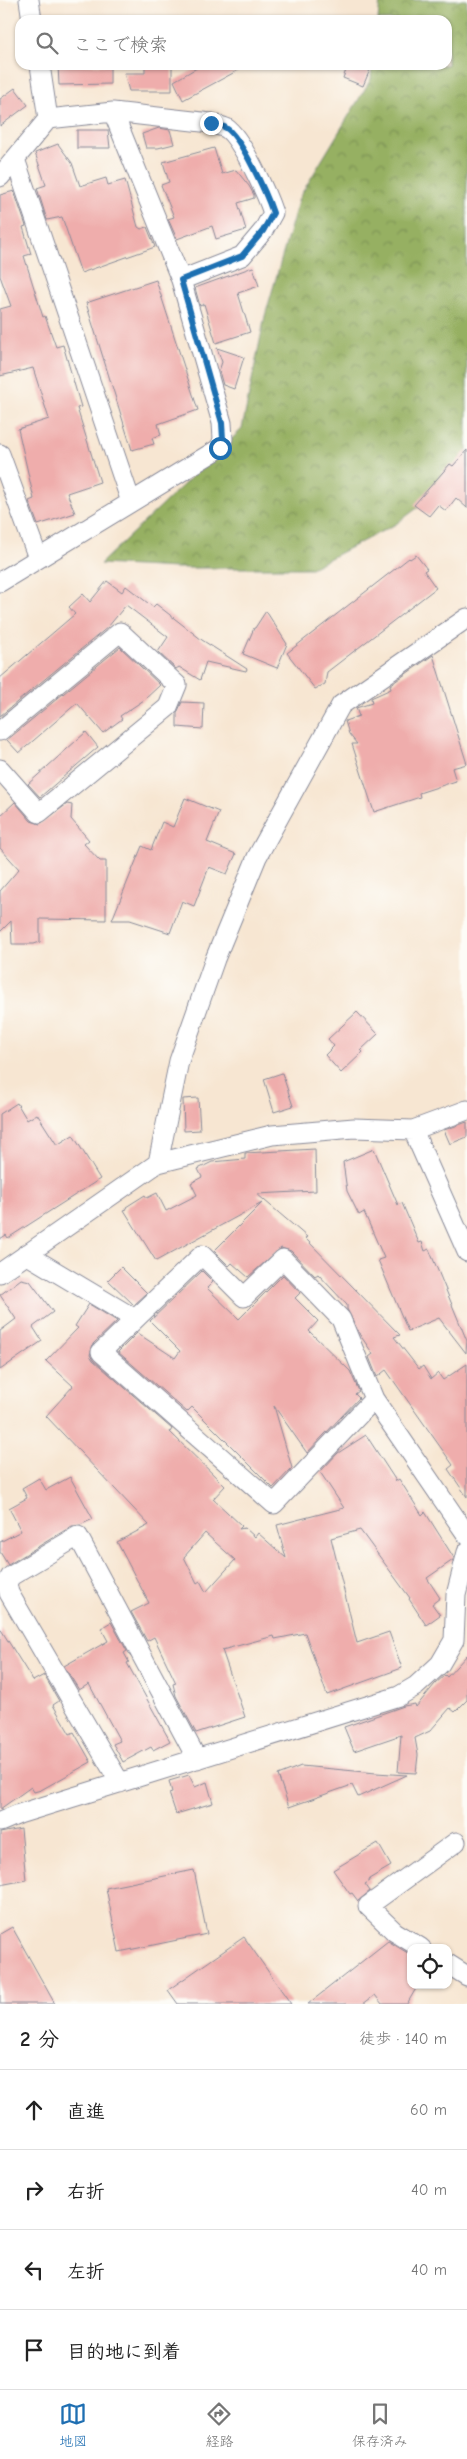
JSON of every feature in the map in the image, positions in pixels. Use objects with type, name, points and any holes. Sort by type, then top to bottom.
[{"type":"street","points":[[29,0],[31,15]]},
{"type":"street","points":[[41,70],[48,119]]},
{"type":"street","points":[[0,582],[220,448],[223,439],[222,423],[181,280],[113,112]]},
{"type":"street","points":[[0,176],[48,119],[113,112],[211,123],[226,128],[250,164],[273,213],[263,231],[242,256],[181,280]]},
{"type":"street","points":[[15,159],[131,502]]},
{"type":"street","points":[[0,454],[38,558]]},
{"type":"street","points":[[158,1164],[179,1061],[215,959],[257,857],[341,705],[467,618]]},
{"type":"street","points":[[0,731],[120,632],[177,685],[168,707],[39,813],[0,768]]},
{"type":"street","points":[[0,1273],[158,1164],[272,1135],[354,1128],[413,1130],[467,1110]]},
{"type":"street","points":[[413,1130],[467,1252]]},
{"type":"street","points":[[26,1254],[136,1319]]},
{"type":"street","points":[[374,1399],[274,1504],[101,1352],[202,1255],[244,1297],[283,1259],[341,1319],[374,1399],[467,1535]]},
{"type":"street","points":[[120,1783],[9,1593],[7,1583],[11,1576],[78,1536],[197,1759]]},
{"type":"street","points":[[0,1822],[400,1696],[416,1686],[440,1664],[454,1640],[456,1595],[467,1552]]},
{"type":"street","points":[[415,1944],[396,1932],[368,1906],[456,1842]]},
{"type":"street","points":[[452,1967],[467,1976]]},
{"type":"green space","points":[[380,0],[467,0],[467,468],[456,479],[396,524],[311,568],[176,568],[100,564],[242,429],[265,316],[299,198],[371,79],[372,70],[452,70],[452,15],[378,15]]},
{"type":"building","points":[[58,70],[110,70],[110,84],[59,85]]},
{"type":"building","points":[[145,70],[172,70],[172,91],[129,91],[124,73],[145,73]]},
{"type":"building","points":[[193,70],[239,70],[183,100],[174,81]]},
{"type":"building","points":[[346,70],[370,70],[363,86],[343,78]]},
{"type":"building","points":[[15,88],[28,105],[0,126],[0,99]]},
{"type":"building","points":[[159,128],[170,130],[174,144],[158,148],[146,148],[142,134]]},
{"type":"building","points":[[77,130],[108,130],[110,148],[77,148]]},
{"type":"building","points":[[58,144],[72,163],[80,186],[106,178],[108,185],[125,180],[138,227],[141,229],[147,227],[155,247],[81,273],[62,217],[47,220],[37,188],[46,185],[35,153]]},
{"type":"building","points":[[214,148],[222,174],[236,170],[254,195],[254,198],[238,203],[246,230],[216,239],[212,226],[177,239],[168,219],[174,217],[161,185],[169,182],[163,162]]},
{"type":"building","points":[[14,191],[26,226],[23,227],[31,254],[24,256],[43,317],[45,316],[56,347],[63,345],[81,407],[77,408],[100,482],[67,493],[75,513],[38,525],[29,501],[34,499],[18,429],[49,419],[33,368],[0,376],[0,309],[11,306],[0,276],[0,195]]},
{"type":"building","points":[[253,267],[259,286],[238,293],[250,332],[216,343],[204,304],[200,306],[195,288]]},
{"type":"building","points":[[156,280],[198,410],[158,424],[161,435],[152,438],[154,444],[132,450],[86,303]]},
{"type":"building","points":[[217,348],[244,357],[234,389],[223,385],[219,371],[222,362]]},
{"type":"building","points":[[467,450],[467,508],[456,498],[446,511],[438,505],[429,516],[414,505],[450,464],[453,466]]},
{"type":"building","points":[[416,555],[427,569],[424,571],[436,588],[327,672],[325,684],[315,689],[287,653],[409,558]]},
{"type":"building","points":[[107,581],[122,592],[126,586],[153,607],[156,604],[202,640],[247,669],[246,671],[206,662],[200,680],[179,667],[176,669],[158,652],[168,637],[126,605],[108,627],[0,716],[0,678],[75,614],[69,607],[83,594],[90,602]]},
{"type":"building","points":[[266,611],[287,644],[277,668],[243,654],[254,628]]},
{"type":"building","points":[[120,647],[160,685],[144,700],[120,716],[122,719],[103,733],[77,703],[19,753],[7,740]]},
{"type":"building","points":[[433,655],[467,764],[452,768],[456,781],[419,793],[420,797],[374,812],[352,744],[357,744],[349,734],[345,721],[359,716],[356,708],[372,703],[371,698],[391,689],[390,685]]},
{"type":"building","points":[[182,702],[204,703],[203,729],[177,727],[177,713]]},
{"type":"building","points":[[86,732],[98,747],[40,797],[28,784]]},
{"type":"building","points":[[185,798],[219,812],[207,842],[236,854],[227,874],[209,867],[194,906],[182,901],[170,933],[130,920],[112,920],[142,846],[151,850],[162,822],[173,827]]},
{"type":"building","points":[[15,802],[31,821],[40,824],[67,804],[72,805],[71,819],[89,840],[84,844],[100,861],[106,861],[106,920],[40,919],[40,942],[34,944],[12,944],[11,921],[0,932],[0,891],[19,869],[0,848],[0,816]]},
{"type":"building","points":[[357,1012],[378,1034],[361,1050],[363,1052],[341,1073],[325,1055],[334,1046],[328,1039]]},
{"type":"building","points":[[282,1073],[293,1106],[274,1112],[264,1079]]},
{"type":"building","points":[[198,1098],[200,1130],[184,1131],[183,1099]]},
{"type":"building","points":[[17,1103],[27,1120],[37,1114],[57,1145],[73,1135],[100,1179],[8,1238],[6,1235],[0,1239],[0,1114]]},
{"type":"building","points":[[467,1122],[467,1137],[450,1144],[444,1130]]},
{"type":"building","points":[[315,1149],[316,1191],[257,1194],[307,1237],[305,1238],[400,1335],[394,1337],[419,1369],[423,1366],[431,1379],[438,1373],[443,1380],[467,1364],[467,1497],[448,1469],[453,1465],[386,1370],[377,1377],[369,1357],[373,1354],[360,1335],[347,1309],[347,1305],[318,1274],[315,1276],[291,1251],[281,1248],[248,1277],[232,1263],[229,1266],[214,1251],[262,1203],[156,1261],[124,1210],[145,1195],[147,1198],[157,1193],[166,1211],[197,1195],[191,1183],[202,1177],[198,1169],[212,1162],[245,1159],[245,1153]]},
{"type":"building","points":[[374,1149],[398,1205],[402,1203],[419,1243],[422,1242],[425,1251],[429,1249],[467,1341],[466,1353],[439,1318],[408,1331],[378,1260],[384,1258],[364,1212],[359,1215],[347,1191],[343,1162]]},
{"type":"building","points":[[121,1267],[147,1293],[134,1305],[108,1280]]},
{"type":"building","points":[[202,1271],[213,1282],[207,1288],[239,1319],[283,1275],[300,1293],[295,1298],[318,1321],[309,1331],[350,1371],[359,1391],[355,1394],[359,1398],[307,1453],[274,1406],[292,1468],[273,1488],[192,1407],[187,1412],[118,1352],[137,1333],[175,1358],[180,1351],[150,1321]]},
{"type":"building","points":[[21,1279],[30,1281],[53,1312],[33,1327],[42,1341],[0,1370],[0,1331],[16,1319],[0,1295]]},
{"type":"building","points":[[89,1304],[117,1321],[93,1344],[90,1355],[93,1360],[172,1429],[170,1432],[225,1486],[213,1499],[242,1526],[239,1529],[245,1528],[255,1537],[258,1533],[286,1558],[277,1525],[344,1508],[320,1472],[338,1453],[366,1435],[396,1481],[399,1479],[422,1515],[425,1512],[454,1558],[427,1578],[440,1598],[432,1604],[440,1615],[426,1625],[410,1598],[360,1530],[331,1538],[357,1643],[389,1632],[402,1668],[327,1695],[305,1633],[275,1639],[274,1636],[222,1650],[245,1717],[196,1733],[176,1696],[173,1684],[176,1683],[154,1637],[147,1641],[131,1612],[149,1603],[117,1542],[149,1525],[46,1416],[73,1386],[46,1361],[78,1328],[75,1326]],"holes":[[[205,1533],[235,1560],[206,1592],[200,1581],[197,1583],[184,1557]]]},
{"type":"building","points":[[70,1477],[93,1519],[80,1525],[72,1526],[8,1565],[0,1552],[0,1542],[21,1531],[9,1508],[27,1498],[22,1488],[39,1478],[46,1490]]},
{"type":"building","points":[[111,1622],[127,1651],[124,1653],[129,1662],[127,1663],[170,1741],[153,1750],[151,1747],[123,1762],[113,1744],[120,1741],[89,1684],[79,1690],[64,1666],[108,1641],[101,1628]]},
{"type":"building","points":[[0,1628],[33,1681],[44,1675],[59,1701],[53,1705],[70,1734],[74,1732],[91,1762],[41,1790],[34,1792],[31,1787],[0,1809]]},
{"type":"building","points":[[467,1655],[467,1700],[455,1712],[450,1708],[430,1731],[415,1738],[418,1755],[416,1773],[398,1772],[401,1735],[354,1751],[344,1727],[404,1706],[415,1704],[416,1707],[435,1684],[445,1675],[447,1677]]},
{"type":"building","points":[[301,1766],[407,1775],[358,1797],[352,1785],[289,1807],[278,1775]]},
{"type":"building","points":[[189,1775],[195,1787],[207,1782],[213,1803],[176,1814],[169,1793],[172,1792],[169,1781]]},
{"type":"building","points":[[21,1829],[26,1880],[0,1885],[0,1833]]},
{"type":"building","points":[[378,1843],[391,1866],[369,1879],[370,1881],[365,1884],[370,1891],[358,1901],[352,1893],[350,1894],[333,1870]]},
{"type":"building","points":[[194,1870],[207,1934],[119,1952],[106,1888]]},
{"type":"building","points":[[12,1927],[55,2004],[0,2004],[0,1934]]},
{"type":"building","points":[[244,1937],[291,2004],[178,2004],[168,1990]]},
{"type":"building","points":[[388,1941],[407,1953],[407,1989],[416,1989],[407,2004],[382,2004],[375,1995],[363,2004],[308,2004]]},
{"type":"route","points":[[211,123],[226,128],[234,137],[250,164],[273,213],[253,245],[242,256],[181,280],[222,423],[223,439],[220,448]]}]
